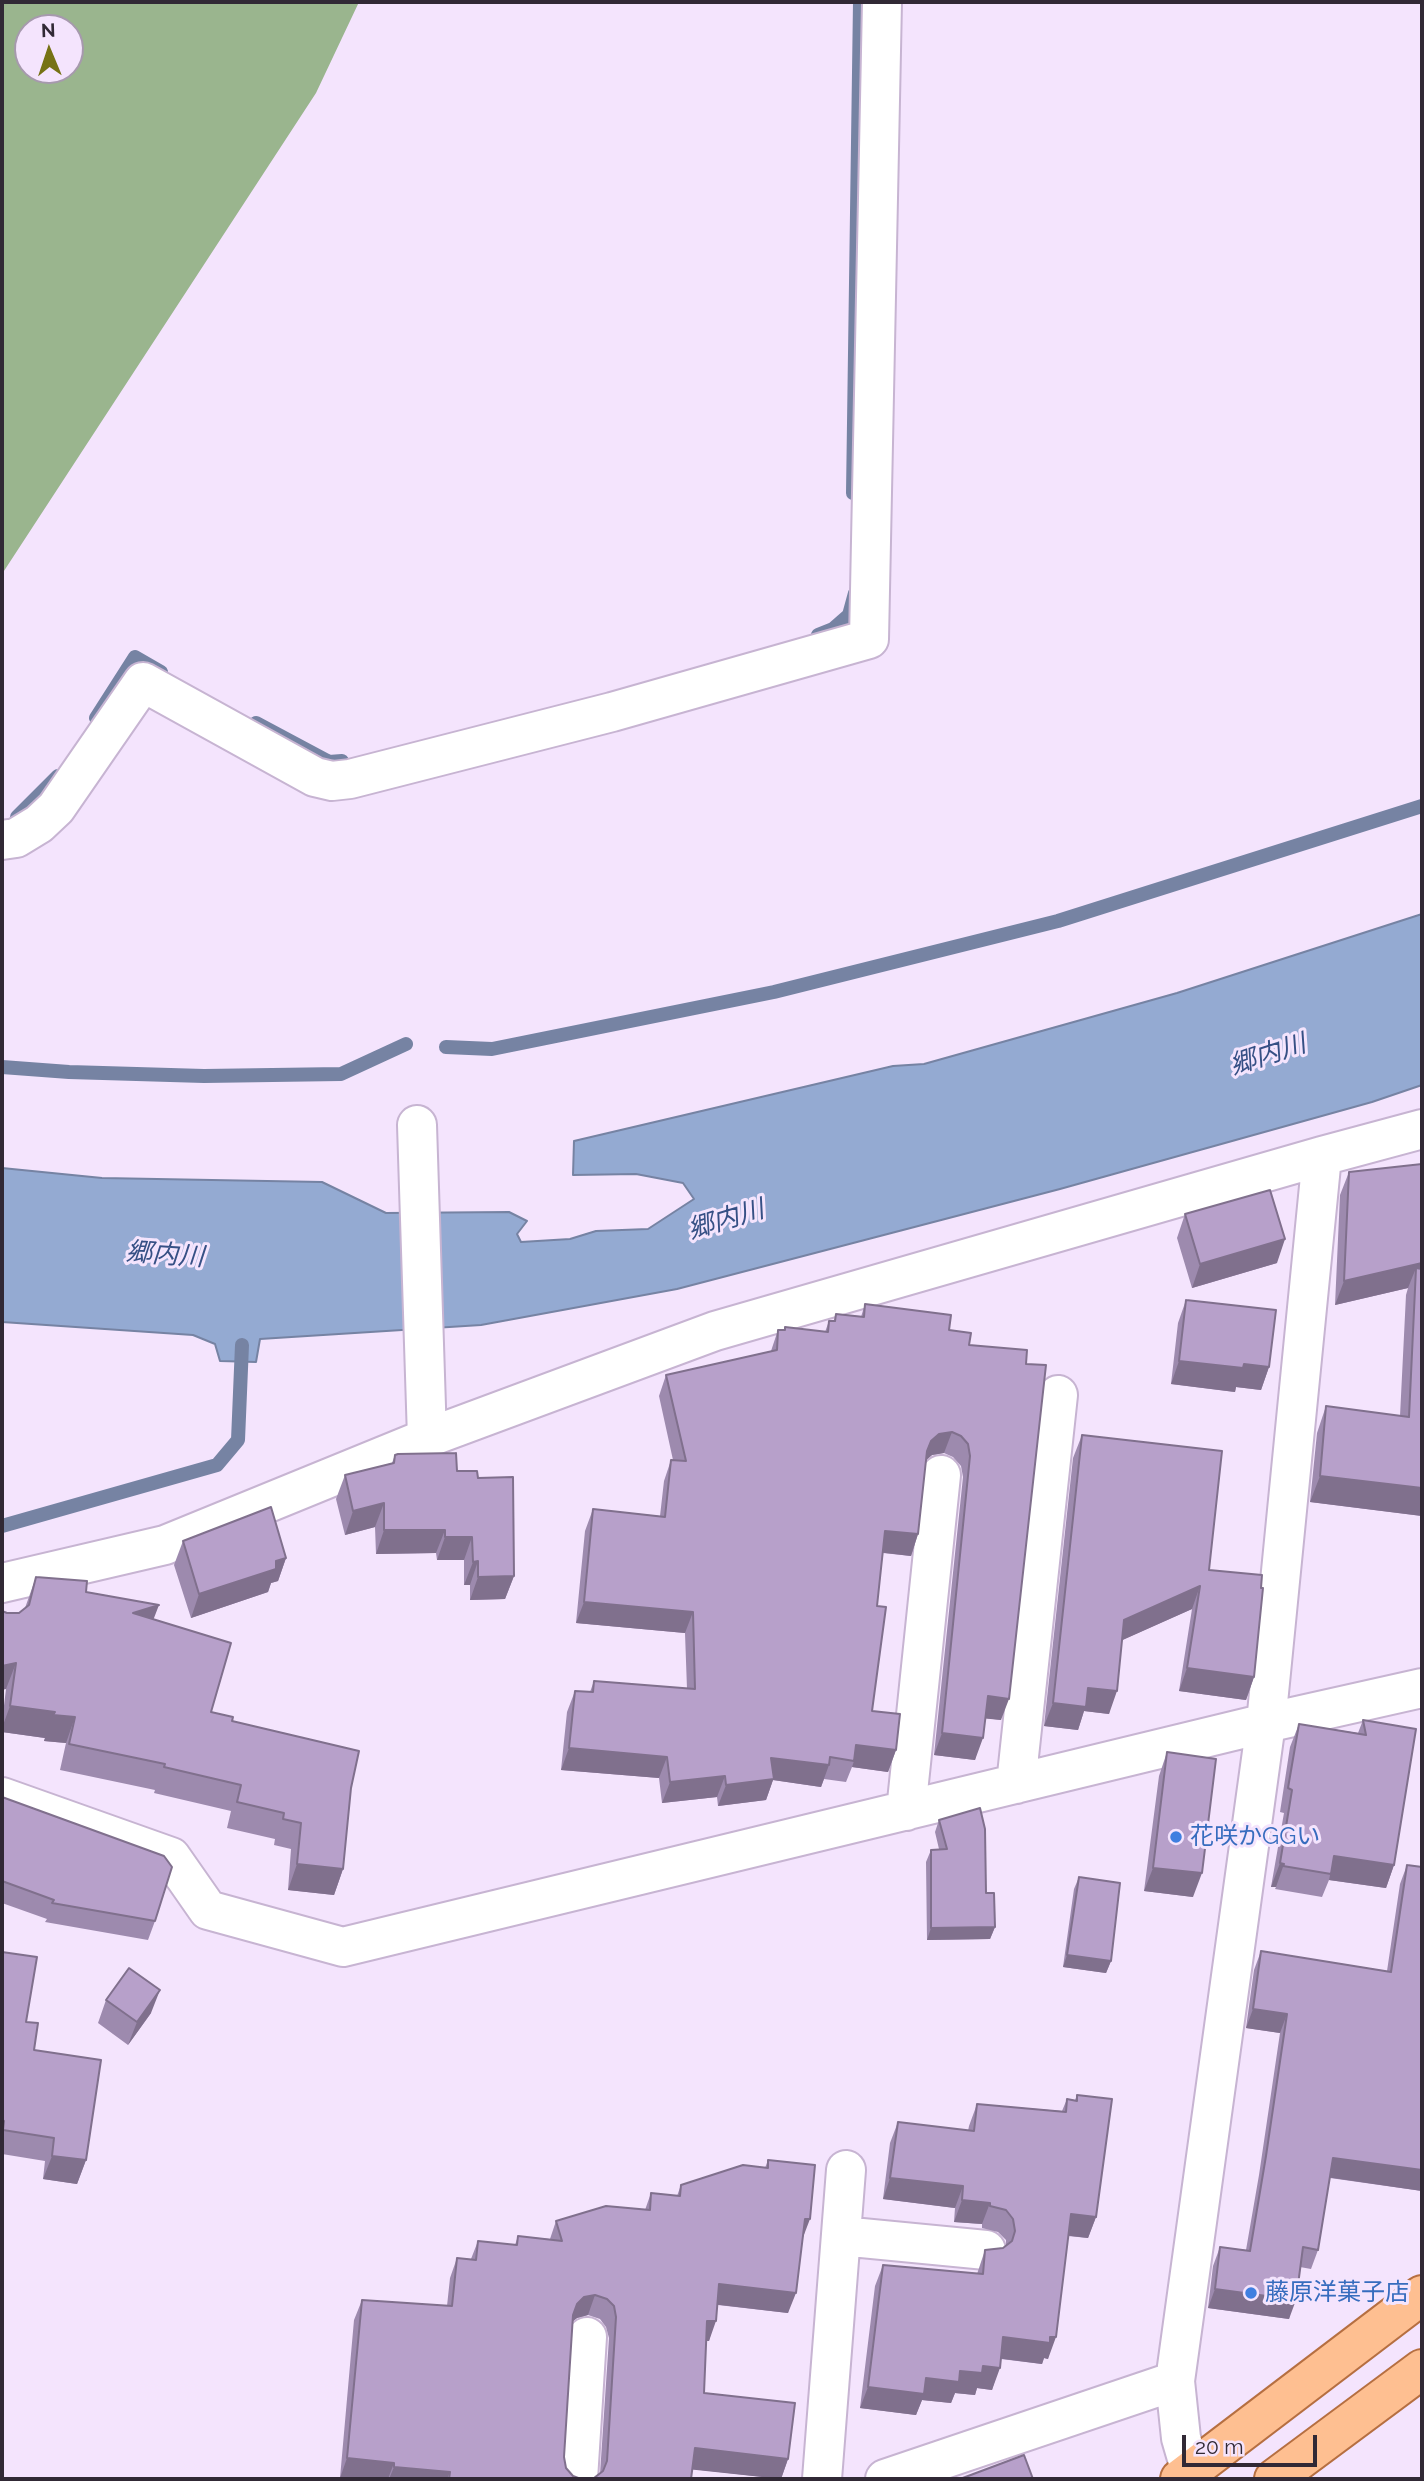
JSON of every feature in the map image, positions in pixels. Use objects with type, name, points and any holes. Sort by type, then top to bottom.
[{"type":"main road","points":[[1187,2477],[1422,2295]]},
{"type":"main road","points":[[1274,2479],[1422,2369]]},
{"type":"street","points":[[2,840],[16,838],[39,824],[57,808],[143,682],[315,777],[332,781],[350,779],[612,712],[869,639],[882,2]]},
{"type":"street","points":[[417,1125],[427,1438]]},
{"type":"street","points":[[4,1594],[165,1545],[427,1438],[715,1331],[1422,1129]]},
{"type":"street","points":[[1187,2477],[1175,2381],[1266,1723],[1322,1156]]},
{"type":"street","points":[[1016,1784],[1058,1395]]},
{"type":"street","points":[[906,1811],[941,1475]]},
{"type":"street","points":[[2,1797],[171,1857],[208,1910],[343,1947],[1266,1723],[1422,1688]]},
{"type":"street","points":[[822,2479],[846,2170]]},
{"type":"street","points":[[841,2236],[986,2250]]},
{"type":"street","points":[[578,2479],[587,2337]]},
{"type":"street","points":[[885,2479],[1175,2381]]},
{"type":"green space","points":[[2,2],[359,2],[316,93],[2,574]]},
{"type":"water","name":"郷内川","points":[[1422,914],[1422,1085],[1372,1102],[1060,1189],[677,1289],[481,1325],[260,1339],[256,1362],[220,1361],[215,1344],[193,1335],[2,1322],[2,1168],[102,1178],[322,1182],[386,1213],[509,1212],[527,1221],[517,1234],[521,1242],[570,1239],[596,1231],[648,1229],[694,1199],[683,1183],[636,1174],[573,1175],[574,1141],[893,1066],[924,1064],[1177,993]]},
{"type":"building","points":[[1422,1164],[1422,1263],[1344,1281],[1349,1172]]},
{"type":"building","points":[[1270,1190],[1285,1239],[1200,1264],[1185,1214]]},
{"type":"building","points":[[1416,1268],[1422,1269],[1422,1488],[1320,1476],[1326,1406],[1409,1417]]},
{"type":"building","points":[[1186,1300],[1276,1310],[1269,1367],[1244,1364],[1243,1368],[1179,1361]]},
{"type":"building","points":[[865,1304],[951,1315],[949,1330],[971,1333],[969,1345],[1027,1350],[1026,1364],[1046,1365],[1009,1699],[988,1696],[983,1738],[942,1733],[970,1456],[968,1444],[961,1436],[952,1432],[939,1434],[931,1441],[927,1451],[918,1534],[885,1531],[877,1606],[886,1607],[872,1711],[900,1714],[896,1750],[856,1745],[854,1761],[830,1757],[829,1765],[771,1758],[774,1779],[726,1785],[725,1776],[670,1782],[667,1757],[569,1748],[575,1691],[593,1692],[594,1681],[695,1689],[693,1612],[584,1602],[593,1509],[665,1517],[671,1460],[686,1461],[666,1375],[777,1350],[778,1330],[785,1330],[785,1327],[828,1332],[829,1321],[835,1321],[836,1314],[864,1317]]},
{"type":"building","points":[[1082,1435],[1222,1451],[1209,1570],[1262,1575],[1254,1677],[1187,1668],[1200,1586],[1124,1620],[1117,1691],[1088,1688],[1086,1707],[1053,1703]]},
{"type":"building","points":[[456,1453],[457,1471],[477,1471],[478,1478],[513,1477],[514,1576],[478,1577],[478,1561],[473,1562],[472,1537],[445,1537],[445,1530],[384,1530],[384,1503],[353,1511],[345,1475],[394,1463],[395,1455],[398,1454]]},
{"type":"building","points":[[271,1507],[286,1558],[276,1561],[276,1569],[199,1594],[183,1541]]},
{"type":"building","points":[[36,1577],[87,1581],[86,1592],[159,1605],[133,1613],[231,1643],[211,1712],[233,1717],[232,1721],[359,1751],[351,1788],[343,1869],[297,1864],[301,1823],[283,1819],[284,1813],[237,1802],[241,1785],[164,1767],[165,1764],[69,1744],[75,1717],[10,1706],[16,1663],[2,1666],[2,1611],[19,1613],[29,1605]]},
{"type":"building","points":[[1363,1720],[1416,1729],[1394,1865],[1334,1856],[1331,1874],[1283,1866],[1284,1864],[1280,1863],[1292,1790],[1288,1788],[1299,1724],[1366,1735]]},
{"type":"building","name":"花咲かGGい","points":[[1167,1752],[1216,1759],[1202,1873],[1153,1868]]},
{"type":"building","points":[[2,1797],[164,1856],[172,1867],[155,1921],[52,1903],[54,1900],[2,1881]]},
{"type":"building","points":[[980,1808],[985,1829],[986,1893],[994,1893],[995,1927],[931,1928],[931,1850],[947,1849],[939,1820]]},
{"type":"building","points":[[1407,1865],[1422,1867],[1422,2170],[1333,2158],[1318,2250],[1303,2247],[1296,2300],[1215,2289],[1220,2247],[1250,2251],[1287,2014],[1253,2009],[1261,1951],[1391,1972]]},
{"type":"building","points":[[1079,1877],[1120,1883],[1111,1961],[1067,1955]]},
{"type":"building","points":[[2,1952],[37,1957],[26,2022],[38,2023],[34,2050],[101,2060],[86,2160],[52,2156],[54,2138],[3,2130]]},
{"type":"building","points":[[129,1968],[160,1990],[137,2022],[106,2000]]},
{"type":"building","points":[[1077,2095],[1112,2099],[1096,2217],[1071,2214],[1056,2337],[1050,2337],[1050,2343],[1003,2337],[1000,2368],[983,2366],[982,2373],[960,2371],[959,2382],[926,2378],[924,2394],[868,2387],[883,2265],[983,2274],[985,2250],[1003,2248],[1012,2241],[1015,2231],[1013,2219],[1006,2210],[990,2206],[990,2203],[962,2200],[963,2186],[890,2178],[898,2122],[974,2131],[977,2104],[1066,2112],[1067,2099],[1077,2101]]},
{"type":"building","points":[[768,2160],[815,2165],[810,2219],[805,2219],[796,2293],[719,2284],[716,2321],[707,2321],[704,2393],[795,2403],[788,2459],[695,2448],[691,2479],[591,2479],[603,2471],[607,2461],[616,2317],[614,2306],[607,2299],[595,2295],[584,2297],[577,2304],[573,2315],[564,2457],[566,2468],[573,2476],[581,2479],[449,2479],[450,2472],[394,2467],[394,2463],[347,2458],[362,2300],[452,2306],[457,2258],[476,2260],[478,2241],[517,2245],[518,2236],[562,2241],[556,2221],[606,2206],[650,2210],[651,2193],[680,2196],[681,2185],[743,2165],[768,2168]]},
{"type":"building","points":[[1024,2455],[1033,2479],[960,2479]]},
{"type":"waterway","points":[[853,493],[860,2]]},
{"type":"waterway","points":[[818,635],[833,629],[849,615],[855,593]]},
{"type":"waterway","points":[[96,718],[135,657],[161,672]]},
{"type":"waterway","points":[[256,723],[329,762],[342,761]]},
{"type":"waterway","points":[[17,817],[58,776]]},
{"type":"waterway","points":[[446,1047],[492,1049],[774,992],[1058,921],[1422,806]]},
{"type":"waterway","points":[[2,1067],[204,1076],[341,1074],[406,1044]]},
{"type":"waterway","points":[[2,1526],[217,1465],[238,1440],[242,1345]]},
{"type":"place","name":"花咲かGGい","points":[[1176,1837]]},
{"type":"place","name":"藤原洋菓子店","points":[[1251,2293]]}]
